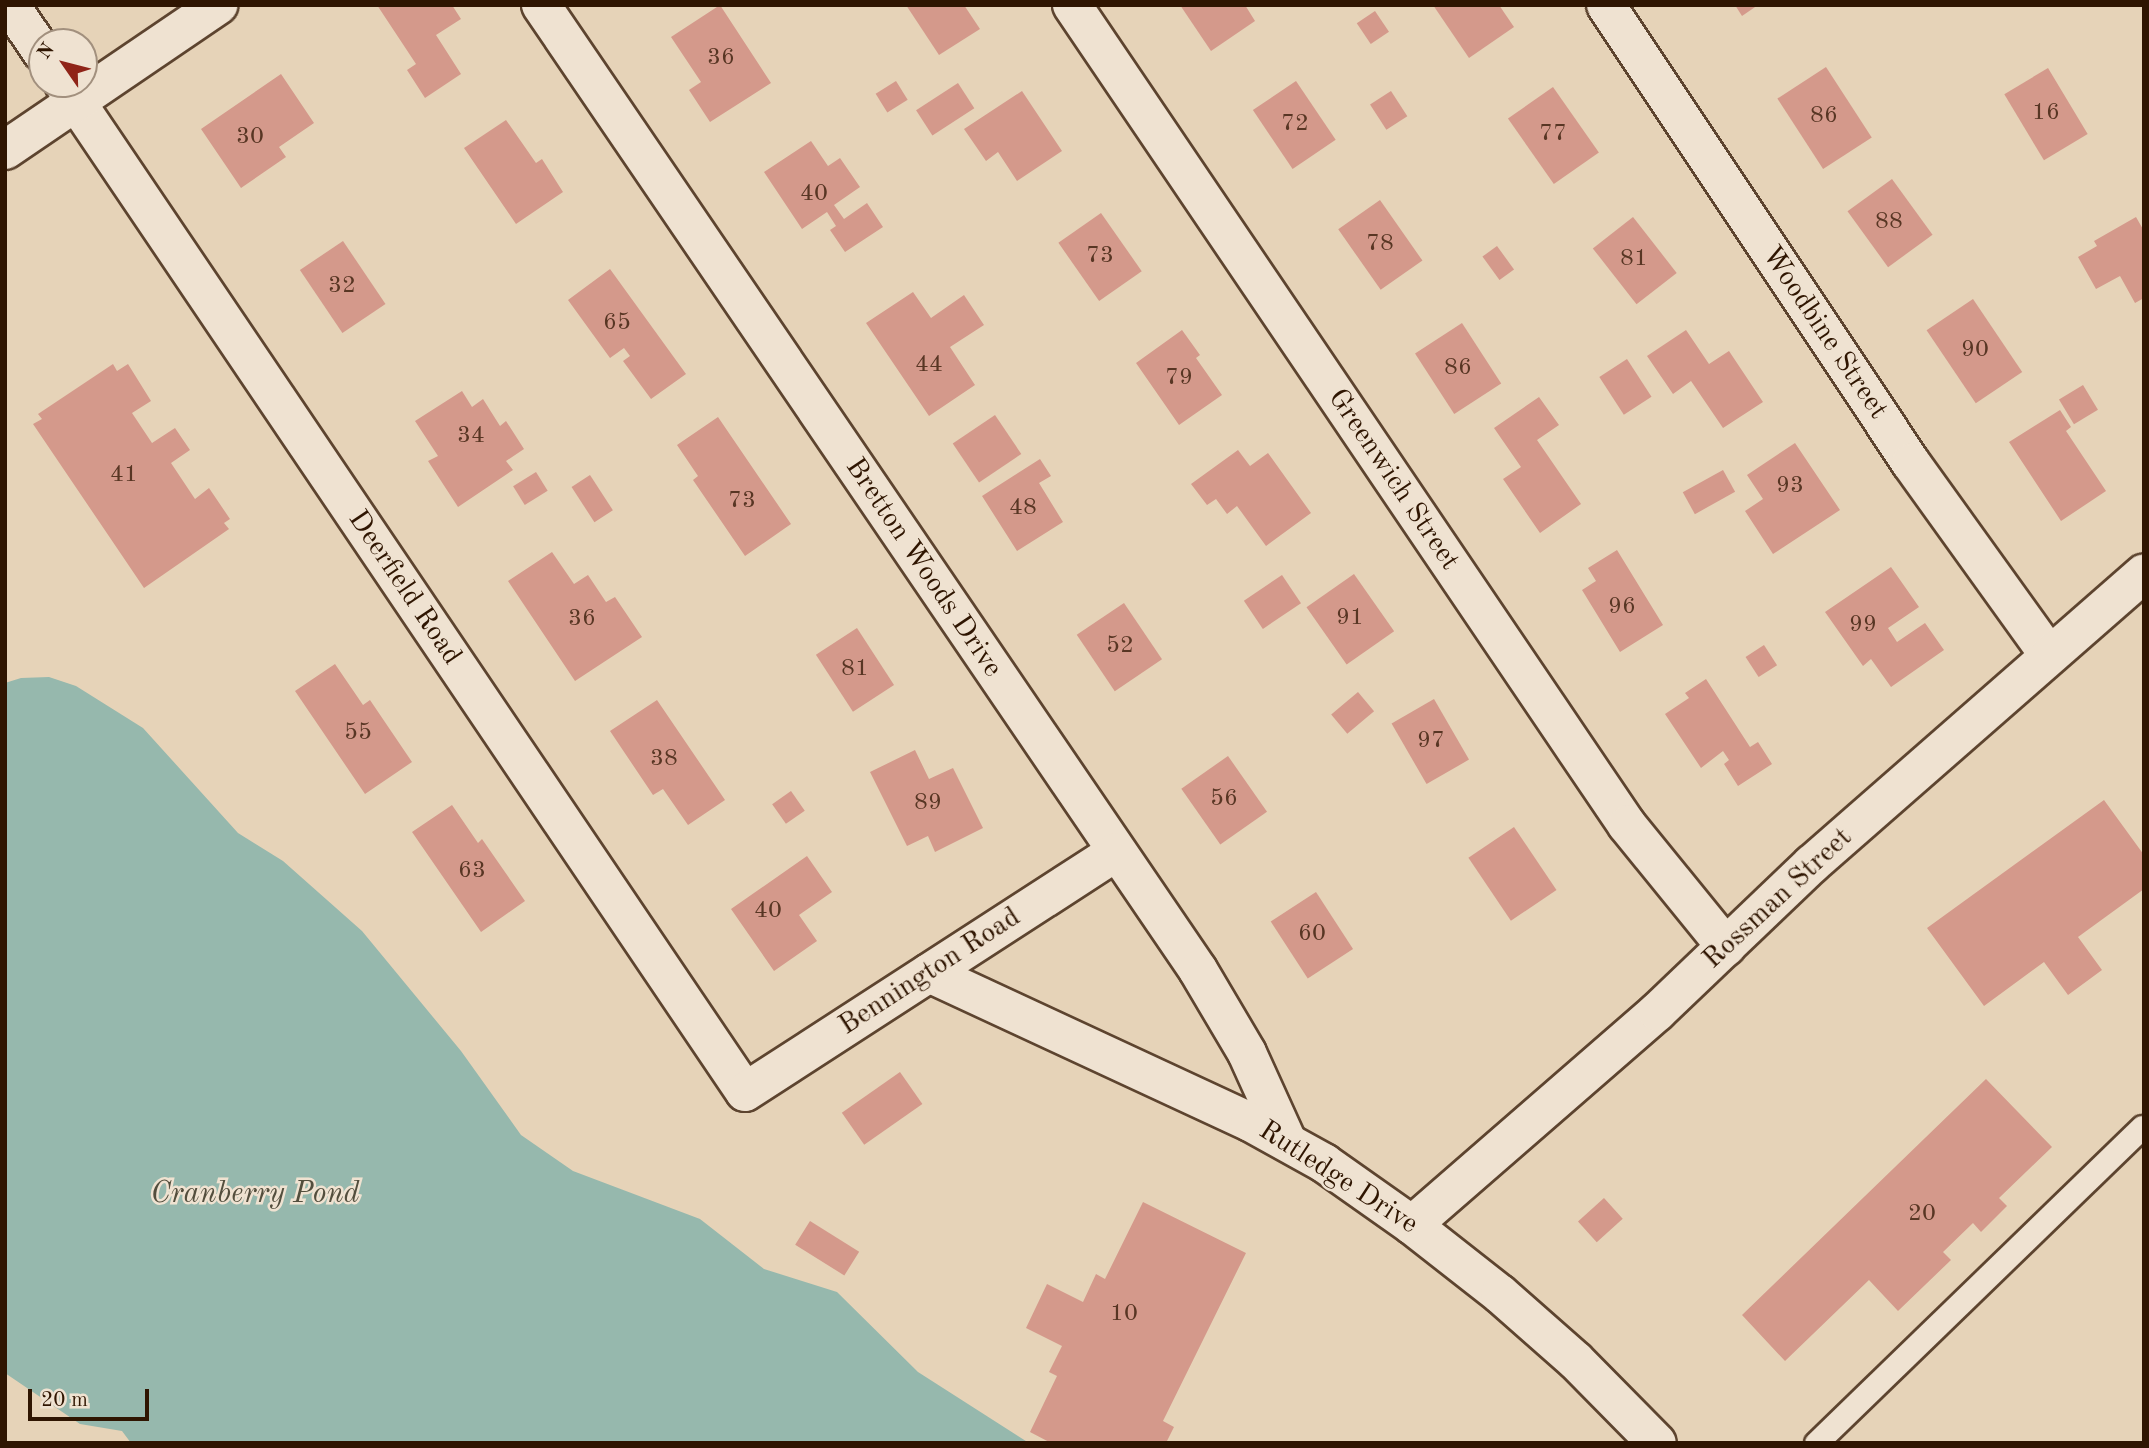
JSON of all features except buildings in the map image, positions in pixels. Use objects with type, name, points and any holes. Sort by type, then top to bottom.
[{"type":"street","points":[[10,5],[28,31]]},
{"type":"street","points":[[98,76],[218,5]]},
{"type":"street","name":"Bretton Woods Drive","points":[[541,5],[1224,1012],[1287,1141]]},
{"type":"street","name":"Greenwich Street","points":[[1072,5],[1627,825],[1726,947]]},
{"type":"street","name":"Woodbine Street","points":[[1606,5],[1911,463],[2049,655]]},
{"type":"street","points":[[5,150],[64,98]]},
{"type":"street","name":"Deerfield Road","points":[[73,98],[745,1092]]},
{"type":"street","name":"Rossman Street","points":[[1412,1225],[1657,1012],[1812,864],[2144,573]]},
{"type":"street","name":"Bennington Road","points":[[745,1092],[1115,852]]},
{"type":"street","name":"Rutledge Drive","points":[[929,973],[1287,1141],[1412,1225],[1556,1342],[1657,1443]]},
{"type":"lane","points":[[1816,1443],[2142,1127]]},
{"type":"water","name":"Cranberry Pond","points":[[49,677],[76,686],[143,728],[238,833],[283,861],[362,931],[461,1051],[521,1135],[573,1171],[700,1219],[764,1269],[837,1292],[918,1372],[1029,1443],[131,1443],[122,1431],[80,1424],[5,1373],[5,683],[21,678]]}]
